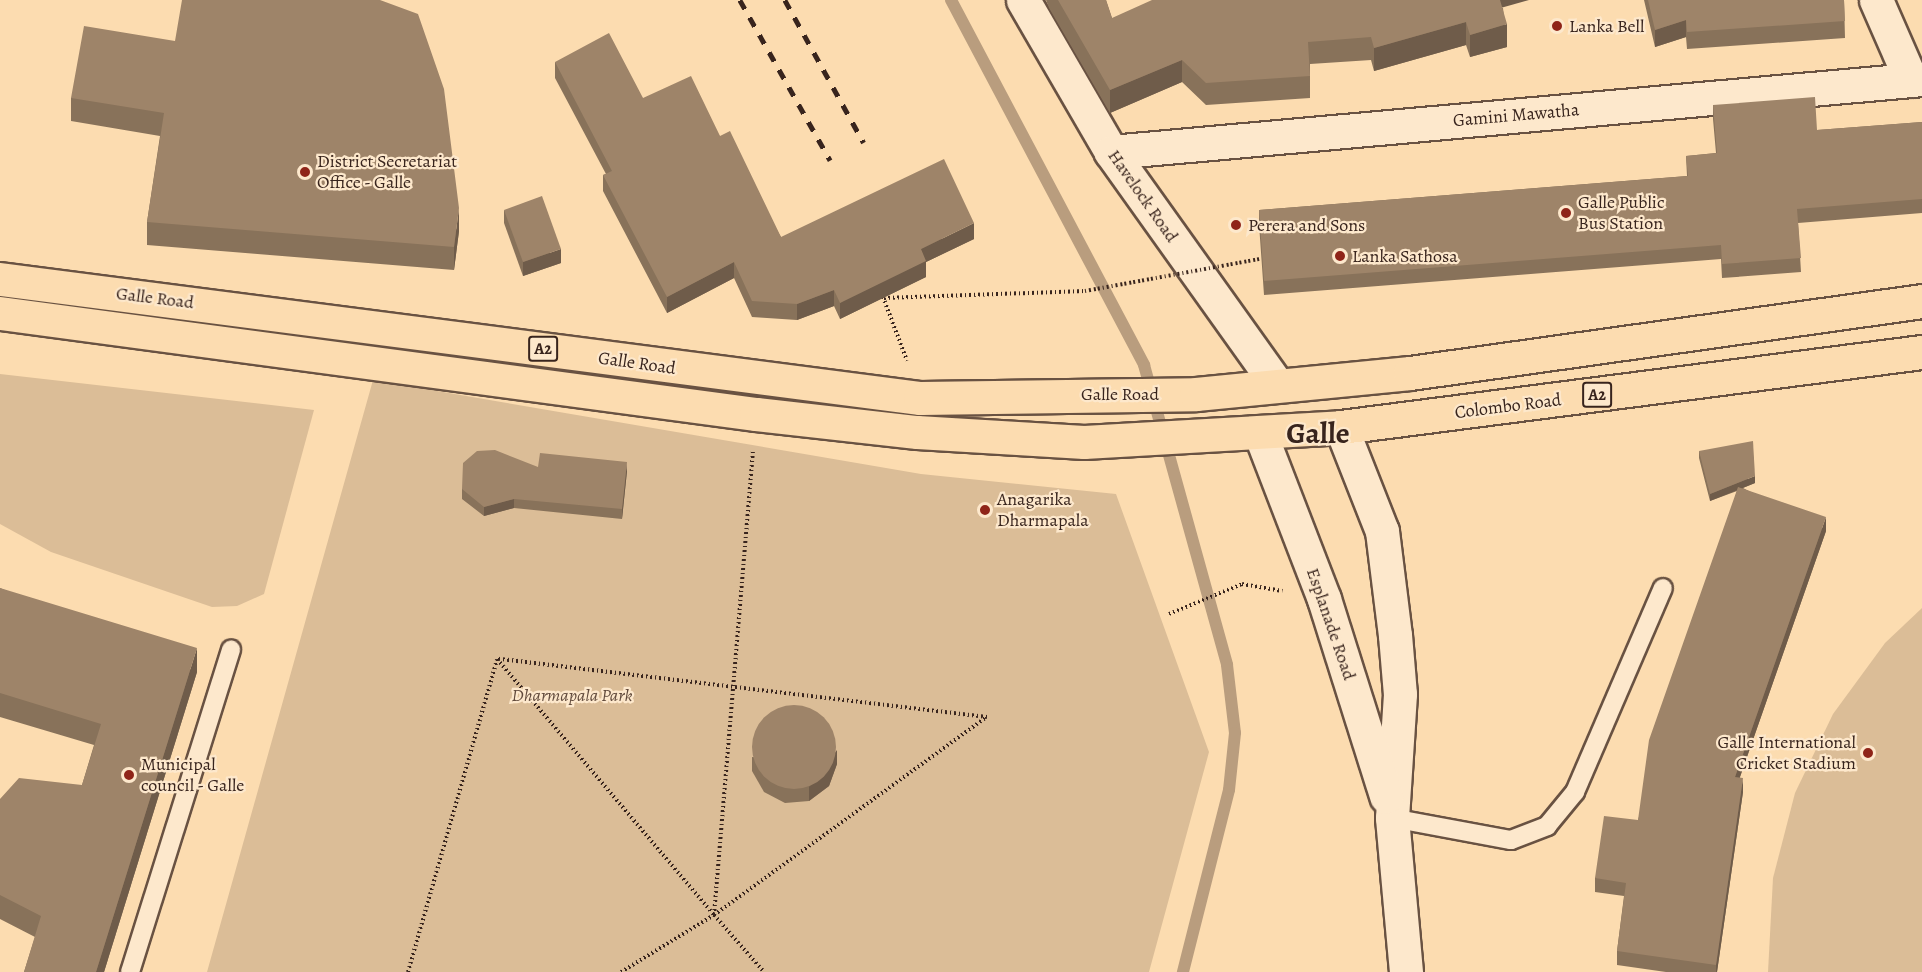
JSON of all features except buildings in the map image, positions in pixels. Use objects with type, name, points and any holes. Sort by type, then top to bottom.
[{"type":"highway","name":"Galle Road","points":[[0,279],[920,398],[1177,394],[1276,383]]},
{"type":"highway","name":"A2","points":[[1276,383],[1410,373],[1922,301]]},
{"type":"highway","name":"Galle Road","points":[[0,313],[756,414],[917,432],[1084,442],[1266,433]]},
{"type":"highway","name":"Colombo Road","points":[[1266,433],[1341,427],[1922,352]]},
{"type":"highway","points":[[1266,433],[1276,383],[1341,427]]},
{"type":"street","name":"Havelock Road","points":[[1023,0],[1111,152],[1276,383]]},
{"type":"street","points":[[1876,0],[1917,80]]},
{"type":"street","name":"Gamini Mawatha","points":[[1111,152],[1917,80]]},
{"type":"street","name":"Esplanade Road","points":[[1341,427],[1382,531],[1400,694],[1392,818],[1406,972]]},
{"type":"street","name":"Esplanade Road","points":[[1266,433],[1324,599],[1392,818]]},
{"type":"lane","points":[[1392,818],[1511,840],[1546,826],[1575,792],[1663,588]]},
{"type":"lane","points":[[130,972],[231,649]]},
{"type":"path","points":[[884,298],[1085,291],[1260,259]]},
{"type":"path","points":[[879,287],[920,398]]},
{"type":"path","points":[[714,915],[756,414]]},
{"type":"path","points":[[1169,614],[1242,584]]},
{"type":"path","points":[[497,659],[987,717],[714,915],[621,972]]},
{"type":"path","points":[[497,659],[764,972]]},
{"type":"path","points":[[408,972],[497,659]]},
{"type":"green space","points":[[0,374],[314,410],[264,594],[237,606],[212,607],[51,552],[0,524]]},
{"type":"green space","name":"Dharmapala Park","points":[[373,380],[921,474],[1116,494],[1209,752],[1149,972],[207,972]]},
{"type":"green space","name":"Galle International Cricket Stadium","points":[[1922,608],[1922,972],[1768,972],[1773,878],[1795,793],[1833,714],[1885,643]]},
{"type":"waterway","points":[[951,0],[1144,365],[1227,665],[1235,733],[1229,790],[1183,972]]},
{"type":"railway","points":[[740,0],[830,160]]},
{"type":"railway","points":[[785,0],[864,143]]},
{"type":"place","name":"Lanka Bell","points":[[1557,26]]},
{"type":"place","name":"District Secretariat Office - Galle","points":[[305,172]]},
{"type":"place","name":"Galle Public Bus Station","points":[[1566,213]]},
{"type":"place","name":"Perera and Sons","points":[[1236,225]]},
{"type":"place","name":"Lanka Sathosa","points":[[1340,256]]},
{"type":"place","name":"Anagarika Dharmapala","points":[[985,510]]},
{"type":"place","name":"Galle International Cricket Stadium","points":[[1868,753]]},
{"type":"place","name":"Municipal council - Galle","points":[[129,775]]},
{"type":"district","name":"Galle","points":[[1318,433]]}]
